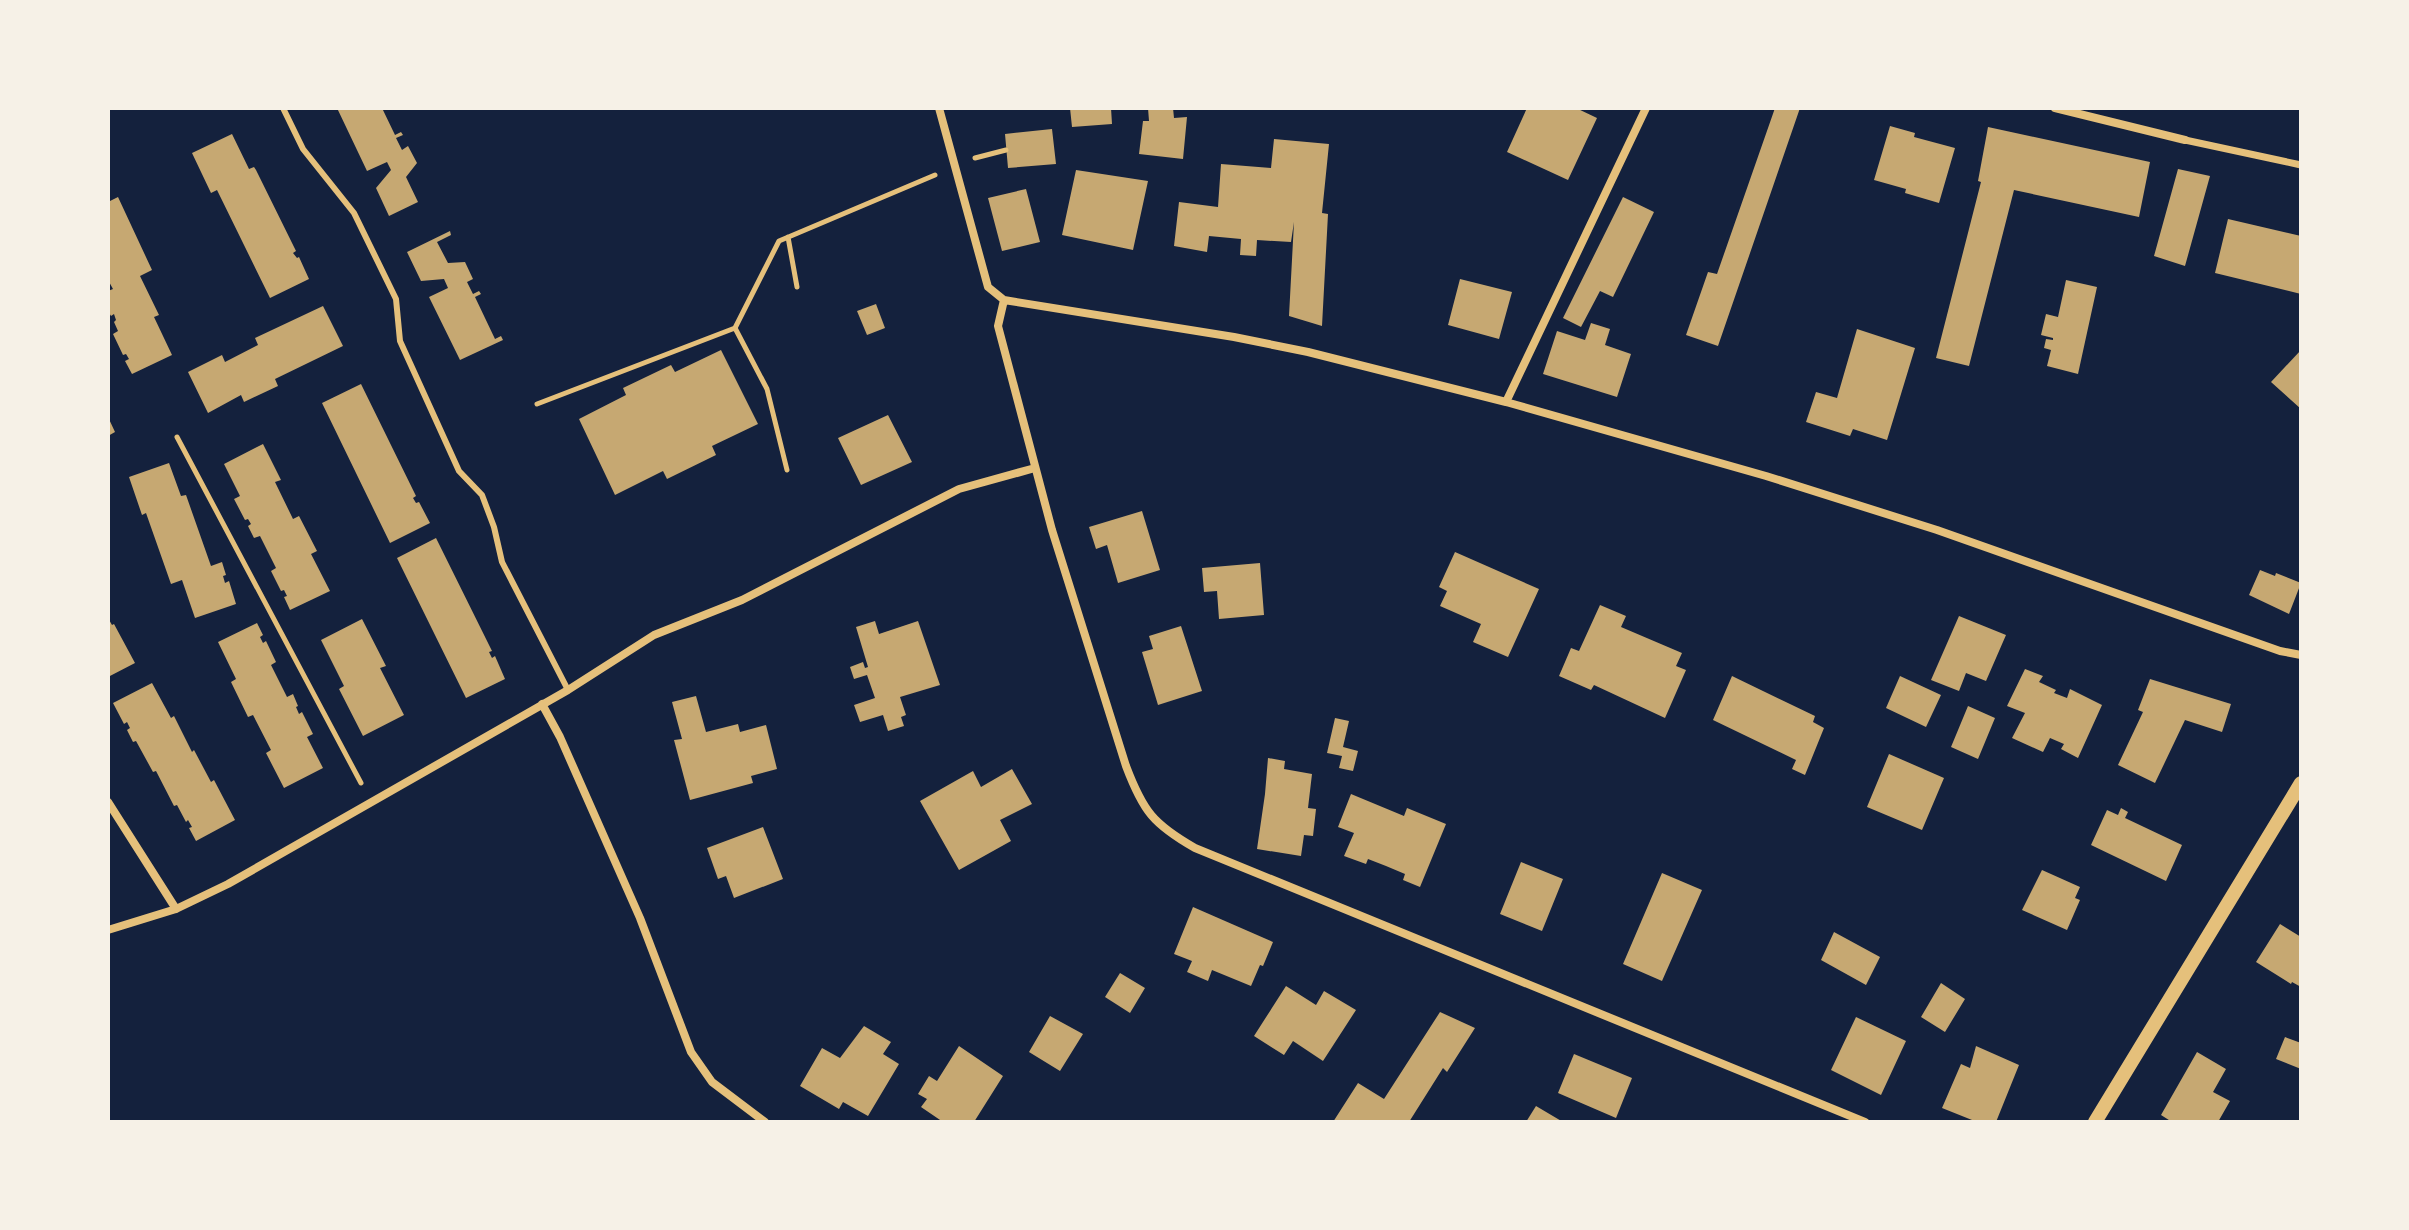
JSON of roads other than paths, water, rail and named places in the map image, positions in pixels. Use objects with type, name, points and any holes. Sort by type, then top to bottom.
[{"type":"street","points":[[939,108],[988,287],[1004,300],[1160,324],[1308,352],[1506,402],[1766,476],[1937,530],[2280,651],[2301,655]]},
{"type":"street","points":[[1506,402],[1646,108]]},
{"type":"street","points":[[2055,108],[2092,112],[2185,140],[2301,165]]},
{"type":"street","points":[[1004,300],[998,326],[1052,530],[1135,790],[1150,814],[1167,832],[1195,848],[1865,1122]]},
{"type":"street","points":[[108,930],[176,909],[228,884],[568,690],[654,635],[742,600],[959,489],[1035,468]]},
{"type":"street","points":[[542,704],[560,737],[634,904],[691,1052],[712,1082],[765,1122]]},
{"type":"street","points":[[2095,1122],[2301,783]]},
{"type":"street","points":[[108,802],[176,909]]},
{"type":"lane","points":[[283,108],[303,149],[354,213],[396,299],[400,341],[459,471],[482,495],[502,562],[568,690]]}]
